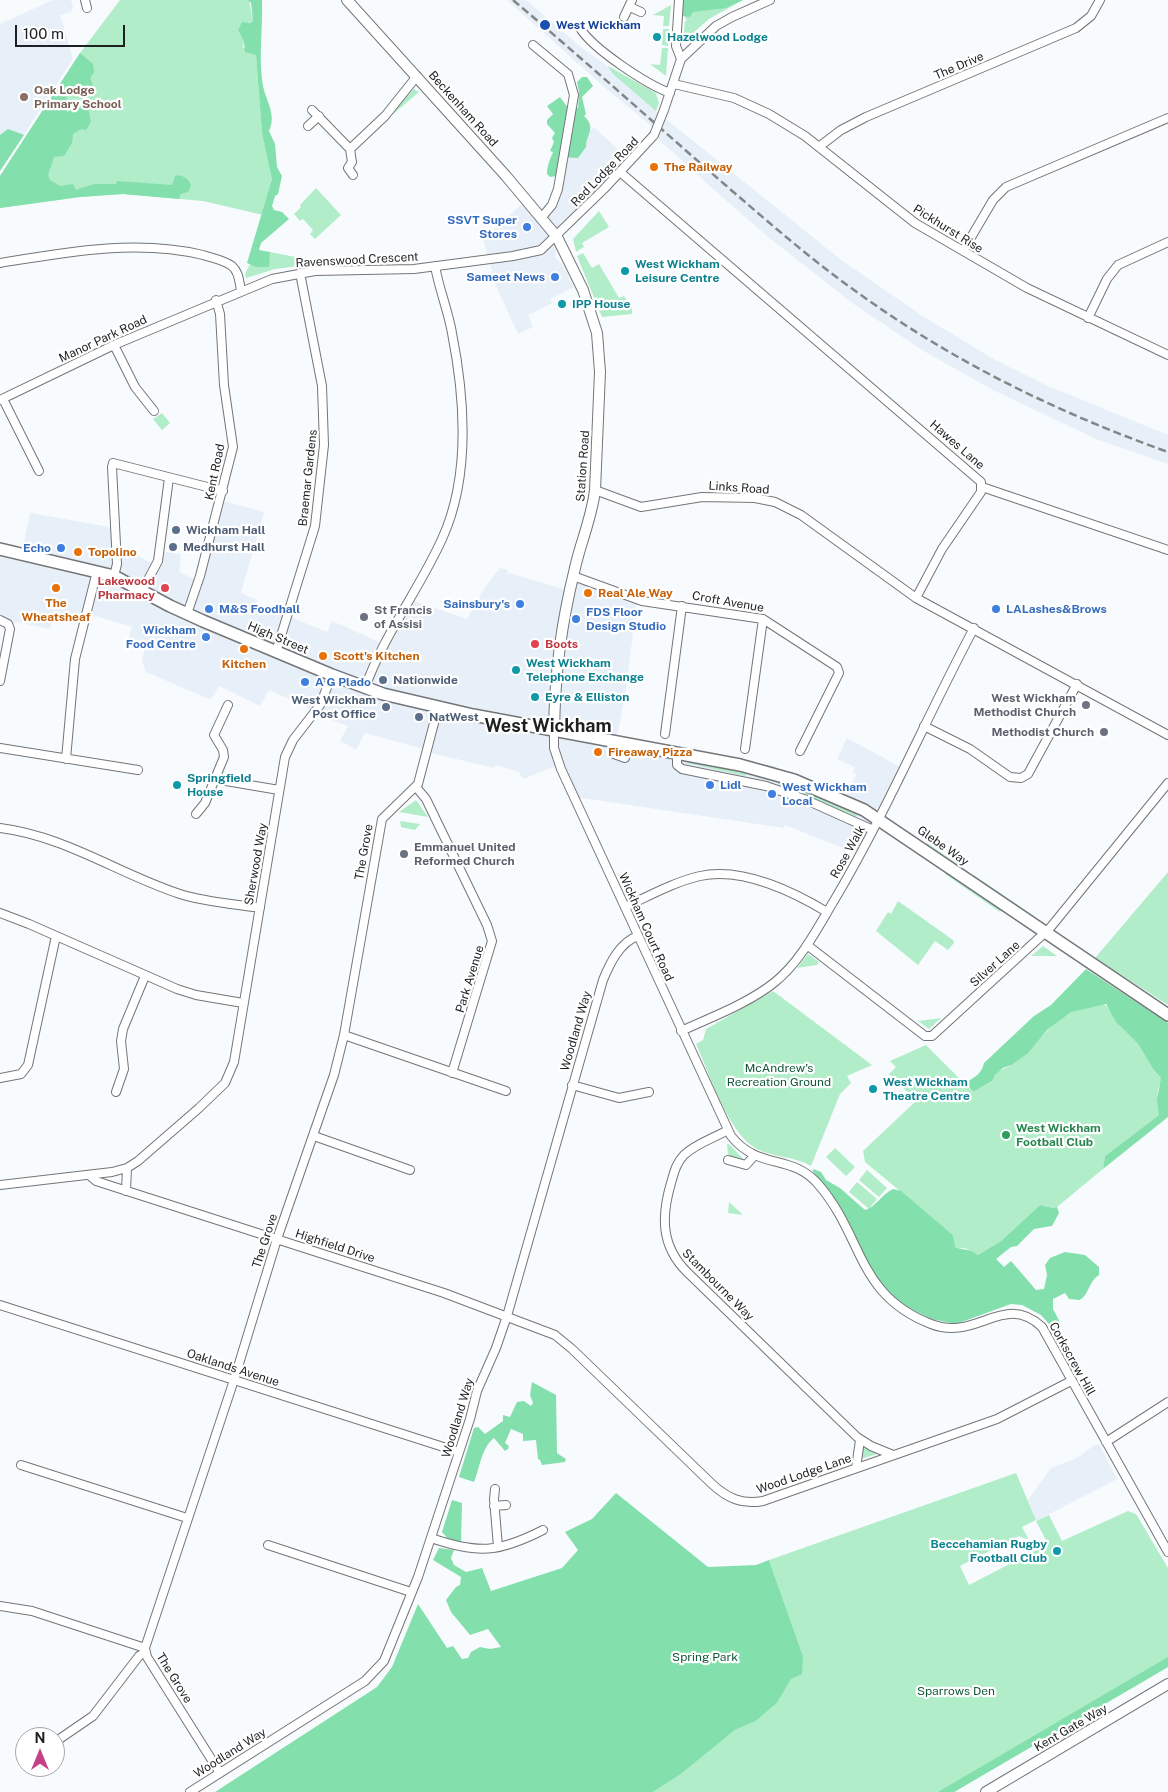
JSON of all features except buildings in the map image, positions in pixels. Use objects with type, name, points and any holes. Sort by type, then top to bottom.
[{"type":"highway","name":"High Street","points":[[0,549],[114,576],[187,614],[365,688],[438,708],[554,731]]},
{"type":"highway","name":"Glebe Way","points":[[554,731],[757,769],[834,796],[879,819],[1168,1015]]},
{"type":"main road","name":"Beckenham Road","points":[[347,0],[542,217],[557,237]]},
{"type":"main road","name":"Station Road","points":[[554,731],[557,655],[573,576],[592,510],[595,490],[600,366],[597,333],[583,290],[557,237]]},
{"type":"main road","name":"Kent Gate Way","points":[[986,1792],[1168,1684]]},
{"type":"street","name":"Red Lodge Road","points":[[557,237],[654,135],[674,84],[681,59],[676,46],[679,0]]},
{"type":"street","points":[[681,59],[716,26],[732,16],[770,0]]},
{"type":"street","name":"The Drive","points":[[820,146],[841,130],[866,116],[1076,28],[1091,16],[1100,0]]},
{"type":"street","points":[[624,16],[631,4],[642,12]]},
{"type":"street","points":[[580,28],[590,40],[618,62],[670,94]]},
{"type":"street","points":[[533,45],[568,74],[574,95],[558,188],[552,205],[542,217]]},
{"type":"street","points":[[350,149],[385,116],[417,76]]},
{"type":"street","name":"Pickhurst Rise","points":[[674,84],[712,91],[744,102],[786,123],[820,146],[915,223],[1027,288],[1168,355]]},
{"type":"street","points":[[312,110],[350,149],[353,154],[352,162],[348,168],[353,174]]},
{"type":"street","points":[[308,126],[319,116]]},
{"type":"street","points":[[962,251],[990,204],[1006,187],[1168,118]]},
{"type":"street","name":"Hawes Lane","points":[[620,172],[980,480],[982,487],[936,558],[916,598]]},
{"type":"street","name":"Ravenswood Crescent","points":[[216,300],[272,279],[300,273],[393,270],[435,266],[533,252],[545,248],[557,237]]},
{"type":"street","points":[[1088,318],[1107,279],[1118,265],[1168,242]]},
{"type":"street","points":[[0,263],[111,248],[165,248],[204,256],[230,265],[238,274],[241,290]]},
{"type":"street","points":[[365,688],[387,639],[441,540],[458,487],[462,434],[460,398],[452,332],[435,266]]},
{"type":"street","name":"Braemar Gardens","points":[[276,652],[315,526],[324,445],[324,401],[319,365],[300,273]]},
{"type":"street","name":"Manor Park Road","points":[[1,400],[114,345],[216,300]]},
{"type":"street","name":"Kent Road","points":[[187,614],[200,576],[223,492],[233,442],[224,385],[220,314],[216,300]]},
{"type":"street","points":[[114,345],[135,387],[154,411]]},
{"type":"street","points":[[1,400],[39,471]]},
{"type":"street","points":[[114,576],[117,564],[113,464],[223,492]]},
{"type":"street","points":[[142,591],[158,561],[169,478]]},
{"type":"street","points":[[982,487],[1168,550]]},
{"type":"street","name":"Links Road","points":[[595,490],[641,508],[702,497],[755,498],[775,502],[804,517],[916,598]]},
{"type":"street","points":[[66,759],[74,668],[85,617],[98,571]]},
{"type":"street","name":"Croft Avenue","points":[[573,576],[642,601],[763,619],[779,627],[838,669],[838,673],[800,751]]},
{"type":"street","points":[[916,598],[1168,735]]},
{"type":"street","points":[[665,734],[682,606]]},
{"type":"street","points":[[745,749],[763,619]]},
{"type":"street","points":[[0,620],[8,624],[10,630],[0,681]]},
{"type":"street","name":"Rose Walk","points":[[681,1031],[731,1008],[772,984],[783,974],[806,945],[827,912],[879,819],[974,628]]},
{"type":"street","name":"Sherwood Way","points":[[127,1168],[148,1153],[221,1087],[232,1068],[280,790],[290,745],[317,710],[332,675]]},
{"type":"street","points":[[924,726],[970,749],[1010,777],[1021,778],[1030,770],[1077,684]]},
{"type":"street","points":[[196,814],[205,803],[224,753],[214,735],[228,704]]},
{"type":"street","points":[[416,787],[438,708]]},
{"type":"street","name":"Wickham Court Road","points":[[554,731],[554,748],[560,768],[728,1130]]},
{"type":"street","points":[[616,742],[614,754],[625,758]]},
{"type":"street","points":[[0,748],[138,770]]},
{"type":"street","points":[[677,753],[678,765],[682,768],[754,782],[804,800],[873,830]]},
{"type":"street","points":[[754,782],[757,769]]},
{"type":"street","points":[[216,777],[226,781],[280,790]]},
{"type":"street","name":"Silver Lane","points":[[806,945],[930,1038],[1045,933],[1168,783]]},
{"type":"street","name":"The Grove","points":[[220,1772],[145,1650],[234,1380],[277,1239],[334,1075],[344,1035],[382,819],[416,787]]},
{"type":"street","name":"Park Avenue","points":[[416,787],[426,799],[492,937],[492,945],[452,1073]]},
{"type":"street","points":[[0,828],[28,832],[56,840],[179,894],[260,908]]},
{"type":"street","points":[[625,907],[692,878],[718,875],[738,876],[760,882],[800,898],[827,912]]},
{"type":"street","points":[[0,913],[189,993],[243,1003]]},
{"type":"street","points":[[0,1078],[21,1074],[28,1065],[56,936]]},
{"type":"street","name":"Woodland Way","points":[[190,1792],[373,1675],[384,1661],[431,1538],[459,1452],[476,1391],[496,1348],[507,1316],[606,972],[622,947],[638,936]]},
{"type":"street","points":[[116,1092],[124,1068],[123,1029],[145,976]]},
{"type":"street","points":[[344,1035],[506,1091]]},
{"type":"street","points":[[572,1085],[619,1098],[649,1092]]},
{"type":"street","name":"Corkscrew Hill","points":[[728,1130],[738,1144],[754,1156],[797,1167],[812,1178],[834,1206],[876,1285],[894,1304],[917,1318],[950,1329],[969,1328],[1005,1314],[1028,1317],[1044,1330],[1168,1552]]},
{"type":"street","name":"Stambourne Way","points":[[728,1130],[686,1153],[678,1163],[664,1216],[665,1235],[669,1248],[685,1270],[860,1440],[892,1455]]},
{"type":"street","points":[[314,1136],[410,1170]]},
{"type":"street","points":[[728,1160],[746,1165],[754,1156]]},
{"type":"street","points":[[0,1185],[115,1172],[127,1168],[126,1191]]},
{"type":"street","name":"Highfield Drive","points":[[89,1175],[93,1180],[444,1292],[507,1316]]},
{"type":"street","name":"Oaklands Avenue","points":[[0,1305],[459,1452]]},
{"type":"street","name":"Wood Lodge Lane","points":[[507,1316],[555,1335],[567,1343],[712,1484],[736,1500],[748,1503],[763,1501],[1006,1415],[1071,1381]]},
{"type":"street","points":[[1106,1442],[1168,1402]]},
{"type":"street","points":[[856,1468],[860,1440]]},
{"type":"street","points":[[21,1465],[187,1518]]},
{"type":"street","points":[[495,1489],[494,1506],[498,1547]]},
{"type":"street","points":[[494,1506],[506,1505]]},
{"type":"street","points":[[431,1538],[468,1549],[498,1547],[516,1542],[542,1530]]},
{"type":"street","points":[[268,1545],[411,1592]]},
{"type":"street","points":[[0,1606],[32,1612],[145,1650],[93,1716],[65,1735]]},
{"type":"shaded area","name":"Oak Lodge Primary School","points":[[53,0],[71,0],[73,7],[71,12],[60,15],[73,59],[0,171],[0,24]]},
{"type":"shaded area","points":[[507,0],[526,0],[582,48],[618,73],[653,91],[658,99],[656,111],[840,259],[921,315],[997,361],[1048,386],[1168,435],[1168,464],[1096,439],[991,389],[922,350],[855,305],[768,237],[720,195],[660,141],[650,125],[603,86]]},
{"type":"shaded area","points":[[594,127],[627,158],[569,218],[561,222],[555,257],[562,264],[574,287],[550,299],[552,303],[528,315],[533,327],[518,334],[496,286],[483,239],[523,203],[544,220],[552,214],[559,196],[568,151]]},
{"type":"shaded area","points":[[220,500],[264,512],[241,593],[257,600],[257,603],[327,632],[332,621],[384,644],[408,599],[467,619],[485,587],[500,568],[508,570],[507,575],[510,573],[569,591],[573,576],[637,600],[626,690],[616,742],[706,758],[843,800],[857,774],[853,772],[855,767],[837,759],[847,738],[904,769],[860,855],[785,825],[784,828],[581,798],[575,801],[559,765],[523,779],[519,772],[495,765],[494,768],[427,752],[427,750],[365,733],[356,750],[340,741],[348,726],[317,715],[305,706],[269,690],[260,706],[219,686],[212,698],[209,699],[146,672],[142,661],[145,647],[128,640],[132,627],[86,613],[83,623],[54,615],[50,629],[17,622],[9,627],[0,620],[0,549],[22,553],[30,513],[115,528],[117,553],[136,558],[138,556],[156,565],[159,551],[181,554],[179,572],[199,581]]},
{"type":"shaded area","points":[[1099,1444],[1117,1479],[1036,1521],[1028,1500],[1051,1468],[1077,1458],[1093,1446]]},
{"type":"green space","points":[[120,0],[249,0],[253,20],[238,30],[244,42],[243,47],[256,55],[262,133],[273,174],[263,215],[203,201],[123,194],[80,197],[0,208],[0,176],[80,53]]},
{"type":"green space","points":[[248,0],[262,0],[261,54],[263,86],[272,119],[269,131],[275,144],[277,167],[282,176],[278,194],[275,196],[272,206],[274,210],[282,212],[289,219],[261,243],[259,250],[270,252],[269,267],[256,267],[247,263],[272,179],[262,133],[256,55],[245,52],[244,42],[238,30],[242,22],[250,23],[253,20],[251,3]]},
{"type":"green space","points":[[683,0],[743,0],[726,8],[693,12],[690,17],[682,16]]},
{"type":"green space","points":[[686,0],[743,0],[709,19],[683,42],[685,21],[687,21],[685,18]]},
{"type":"green space","points":[[671,5],[669,26],[663,26],[664,16],[653,15]]},
{"type":"green space","points":[[663,29],[669,29],[668,46],[662,45]]},
{"type":"green space","points":[[662,48],[668,48],[666,76],[650,64],[660,65]]},
{"type":"green space","points":[[80,53],[93,64],[94,72],[90,78],[93,85],[91,91],[86,95],[81,93],[77,87],[66,88],[67,113],[73,108],[80,108],[83,102],[87,103],[91,122],[86,130],[81,129],[73,134],[72,143],[64,156],[54,157],[48,175],[50,180],[60,186],[73,184],[76,190],[94,184],[116,184],[117,181],[172,185],[175,176],[183,176],[191,185],[188,192],[181,194],[179,199],[123,194],[80,197],[0,208],[0,176]]},
{"type":"green space","points":[[608,66],[656,93],[659,103],[656,111],[613,74]]},
{"type":"green space","points":[[582,77],[587,77],[593,86],[582,97],[586,114],[584,116],[590,124],[586,147],[578,158],[561,157],[556,176],[550,177],[547,171],[553,152],[550,151],[554,142],[552,138],[555,133],[547,124],[547,120],[553,114],[547,106],[560,97],[568,108],[578,108],[579,92],[577,82]]},
{"type":"green space","points":[[414,89],[419,92],[392,115],[400,102]]},
{"type":"green space","points":[[8,129],[24,135],[0,171],[0,135]]},
{"type":"green space","points":[[316,188],[341,215],[315,239],[310,234],[313,230],[303,219],[300,221],[294,214]]},
{"type":"green space","points":[[599,211],[609,227],[582,243],[584,247],[576,252],[573,239]]},
{"type":"green space","points":[[270,252],[316,261],[316,264],[275,269],[246,278],[245,274],[250,264],[256,267],[268,267]]},
{"type":"green space","points":[[583,253],[592,268],[599,264],[619,298],[624,296],[632,308],[632,314],[602,317],[577,256]]},
{"type":"green space","points":[[162,413],[170,423],[162,430],[153,419]]},
{"type":"green space","points":[[637,740],[772,766],[844,794]]},
{"type":"green space","points":[[687,761],[746,773],[745,776],[687,763]]},
{"type":"green space","points":[[779,781],[854,812],[857,815],[856,817],[778,784]]},
{"type":"green space","points":[[416,800],[428,817],[399,812]]},
{"type":"green space","points":[[400,821],[420,824],[415,830],[401,827]]},
{"type":"green space","points":[[927,843],[969,872],[968,874],[925,845]]},
{"type":"green space","points":[[946,872],[1001,910],[1000,912],[945,874]]},
{"type":"green space","points":[[1168,872],[1168,1005],[1095,958]]},
{"type":"green space","points":[[974,875],[1034,916],[972,877]]},
{"type":"green space","points":[[898,901],[953,940],[954,943],[948,950],[935,941],[918,965],[876,931],[888,912],[891,914]]},
{"type":"green space","points":[[1043,946],[1057,956],[1031,956]]},
{"type":"green space","points":[[808,954],[819,962],[817,965],[797,968]]},
{"type":"green space","points":[[1086,969],[1168,1023],[1168,1117],[1103,1169],[1105,1156],[1159,1115],[1157,1099],[1161,1078],[1153,1069],[1138,1044],[1116,1022],[1106,1004],[1071,1012],[1047,1030],[1028,1053],[1012,1065],[1003,1068],[995,1075],[992,1081],[973,1092],[966,1083],[979,1073],[984,1063],[1034,1016],[1051,1005]]},
{"type":"green space","name":"McAndrew's Recreation Ground","points":[[773,991],[872,1065],[847,1076],[851,1083],[840,1094],[811,1166],[798,1160],[764,1152],[747,1142],[737,1131],[721,1102],[696,1044],[703,1040],[706,1029]]},
{"type":"green space","name":"West Wickham Football Club","points":[[1103,1003],[1112,1012],[1120,1026],[1138,1044],[1153,1069],[1161,1078],[1158,1088],[1159,1115],[1105,1156],[1103,1169],[1057,1207],[1040,1205],[1001,1241],[978,1255],[965,1248],[957,1249],[954,1247],[953,1235],[865,1162],[863,1151],[916,1101],[889,1074],[896,1067],[890,1061],[926,1045],[973,1092],[992,1081],[999,1071],[1015,1063],[1065,1016],[1075,1010]]},
{"type":"green space","points":[[941,1018],[929,1029],[918,1021]]},
{"type":"green space","points":[[727,1144],[746,1162],[735,1159],[728,1154]]},
{"type":"green space","points":[[835,1148],[855,1167],[846,1176],[826,1157]]},
{"type":"green space","points":[[813,1169],[821,1172],[826,1180],[840,1188],[865,1210],[893,1189],[901,1191],[953,1235],[955,1247],[978,1255],[1001,1241],[1040,1205],[1057,1207],[1059,1213],[1052,1226],[1034,1229],[1017,1246],[1011,1247],[996,1259],[1004,1267],[1011,1261],[1036,1290],[1044,1289],[1047,1275],[1045,1265],[1050,1258],[1065,1252],[1085,1255],[1099,1267],[1099,1275],[1080,1300],[1069,1299],[1065,1293],[1053,1299],[1053,1309],[1062,1326],[1057,1333],[1041,1315],[1022,1305],[1011,1304],[956,1324],[931,1319],[907,1307],[888,1293],[869,1269],[834,1198],[813,1172]]},
{"type":"green space","points":[[867,1170],[887,1188],[879,1197],[859,1180]]},
{"type":"green space","points":[[857,1182],[877,1199],[869,1209],[849,1192]]},
{"type":"green space","points":[[729,1202],[743,1215],[728,1213]]},
{"type":"green space","points":[[532,1382],[556,1395],[557,1453],[566,1459],[565,1462],[542,1465],[538,1459],[536,1440],[523,1441],[523,1434],[511,1429],[505,1443],[509,1446],[508,1449],[505,1451],[494,1438],[486,1447],[474,1482],[459,1477],[474,1428],[478,1427],[485,1434],[503,1421],[503,1415],[510,1417],[517,1402],[524,1401],[531,1406],[533,1403],[530,1395]]},
{"type":"green space","points":[[863,1447],[876,1452],[877,1454],[861,1459]]},
{"type":"green space","name":"Sparrows Den","points":[[1016,1473],[1036,1520],[1022,1527],[1028,1538],[1019,1536],[960,1566],[969,1585],[1048,1544],[1036,1521],[1049,1515],[1062,1541],[1128,1511],[1136,1514],[1168,1568],[1168,1667],[954,1792],[653,1792],[681,1774],[735,1730],[756,1721],[777,1703],[803,1656],[769,1560]]},
{"type":"green space","name":"Spring Park","points":[[616,1493],[708,1567],[756,1565],[769,1560],[803,1656],[802,1674],[791,1679],[777,1703],[756,1721],[735,1730],[681,1774],[653,1792],[215,1792],[377,1687],[392,1667],[418,1604],[447,1648],[453,1646],[462,1659],[468,1658],[471,1652],[480,1647],[490,1649],[501,1647],[488,1629],[470,1635],[451,1612],[446,1600],[456,1587],[460,1585],[461,1577],[433,1560],[439,1548],[454,1550],[451,1558],[454,1565],[466,1572],[482,1568],[491,1591],[562,1568],[578,1550],[565,1532],[592,1519]]},
{"type":"green space","points":[[452,1500],[462,1503],[461,1543],[448,1539],[442,1532]]},
{"type":"green space","points":[[1168,1657],[1168,1667],[954,1792],[938,1792]]},
{"type":"railway","points":[[513,0],[787,238],[890,315],[966,361],[1045,402],[1085,420],[1168,452]]},
{"type":"place","name":"West Wickham","points":[[545,25]]},
{"type":"place","name":"Hazelwood Lodge","points":[[657,37]]},
{"type":"place","name":"Oak Lodge Primary School","points":[[24,97]]},
{"type":"place","name":"The Railway","points":[[654,167]]},
{"type":"place","name":"SSVT Super Stores","points":[[527,227]]},
{"type":"place","name":"West Wickham Leisure Centre","points":[[625,271]]},
{"type":"place","name":"Sameet News","points":[[555,277]]},
{"type":"place","name":"IPP House","points":[[562,304]]},
{"type":"place","name":"Wickham Hall","points":[[176,530]]},
{"type":"place","name":"Medhurst Hall","points":[[173,547]]},
{"type":"place","name":"Echo","points":[[61,548]]},
{"type":"place","name":"Topolino","points":[[78,552]]},
{"type":"place","name":"The Wheatsheaf","points":[[56,588]]},
{"type":"place","name":"Lakewood Pharmacy","points":[[165,588]]},
{"type":"place","name":"Real Ale Way","points":[[588,593]]},
{"type":"place","name":"Sainsbury's","points":[[520,604]]},
{"type":"place","name":"M&S Foodhall","points":[[209,609]]},
{"type":"place","name":"LALashes&Brows","points":[[996,609]]},
{"type":"place","name":"St Francis of Assisi","points":[[364,617]]},
{"type":"place","name":"FDS Floor Design Studio","points":[[576,619]]},
{"type":"place","name":"Wickham Food Centre","points":[[206,637]]},
{"type":"place","name":"Boots","points":[[535,644]]},
{"type":"place","name":"Kitchen","points":[[244,649]]},
{"type":"place","name":"Scott's Kitchen","points":[[323,656]]},
{"type":"place","name":"West Wickham Telephone Exchange","points":[[516,670]]},
{"type":"place","name":"Nationwide","points":[[383,680]]},
{"type":"place","name":"A G Plado","points":[[305,682]]},
{"type":"place","name":"Eyre & Elliston","points":[[535,697]]},
{"type":"place","name":"West Wickham Methodist Church","points":[[1086,705]]},
{"type":"place","name":"West Wickham Post Office","points":[[386,707]]},
{"type":"place","name":"NatWest","points":[[419,717]]},
{"type":"place","name":"Methodist Church","points":[[1104,732]]},
{"type":"place","name":"Fireaway Pizza","points":[[598,752]]},
{"type":"place","name":"Springfield House","points":[[177,785]]},
{"type":"place","name":"Lidl","points":[[710,785]]},
{"type":"place","name":"West Wickham Local","points":[[772,794]]},
{"type":"place","name":"Emmanuel United Reformed Church","points":[[404,854]]},
{"type":"place","name":"West Wickham Theatre Centre","points":[[873,1089]]},
{"type":"place","name":"West Wickham Football Club","points":[[1006,1135]]},
{"type":"place","name":"Beccehamian Rugby Football Club","points":[[1057,1551]]},
{"type":"district","name":"West Wickham","points":[[548,726]]}]
